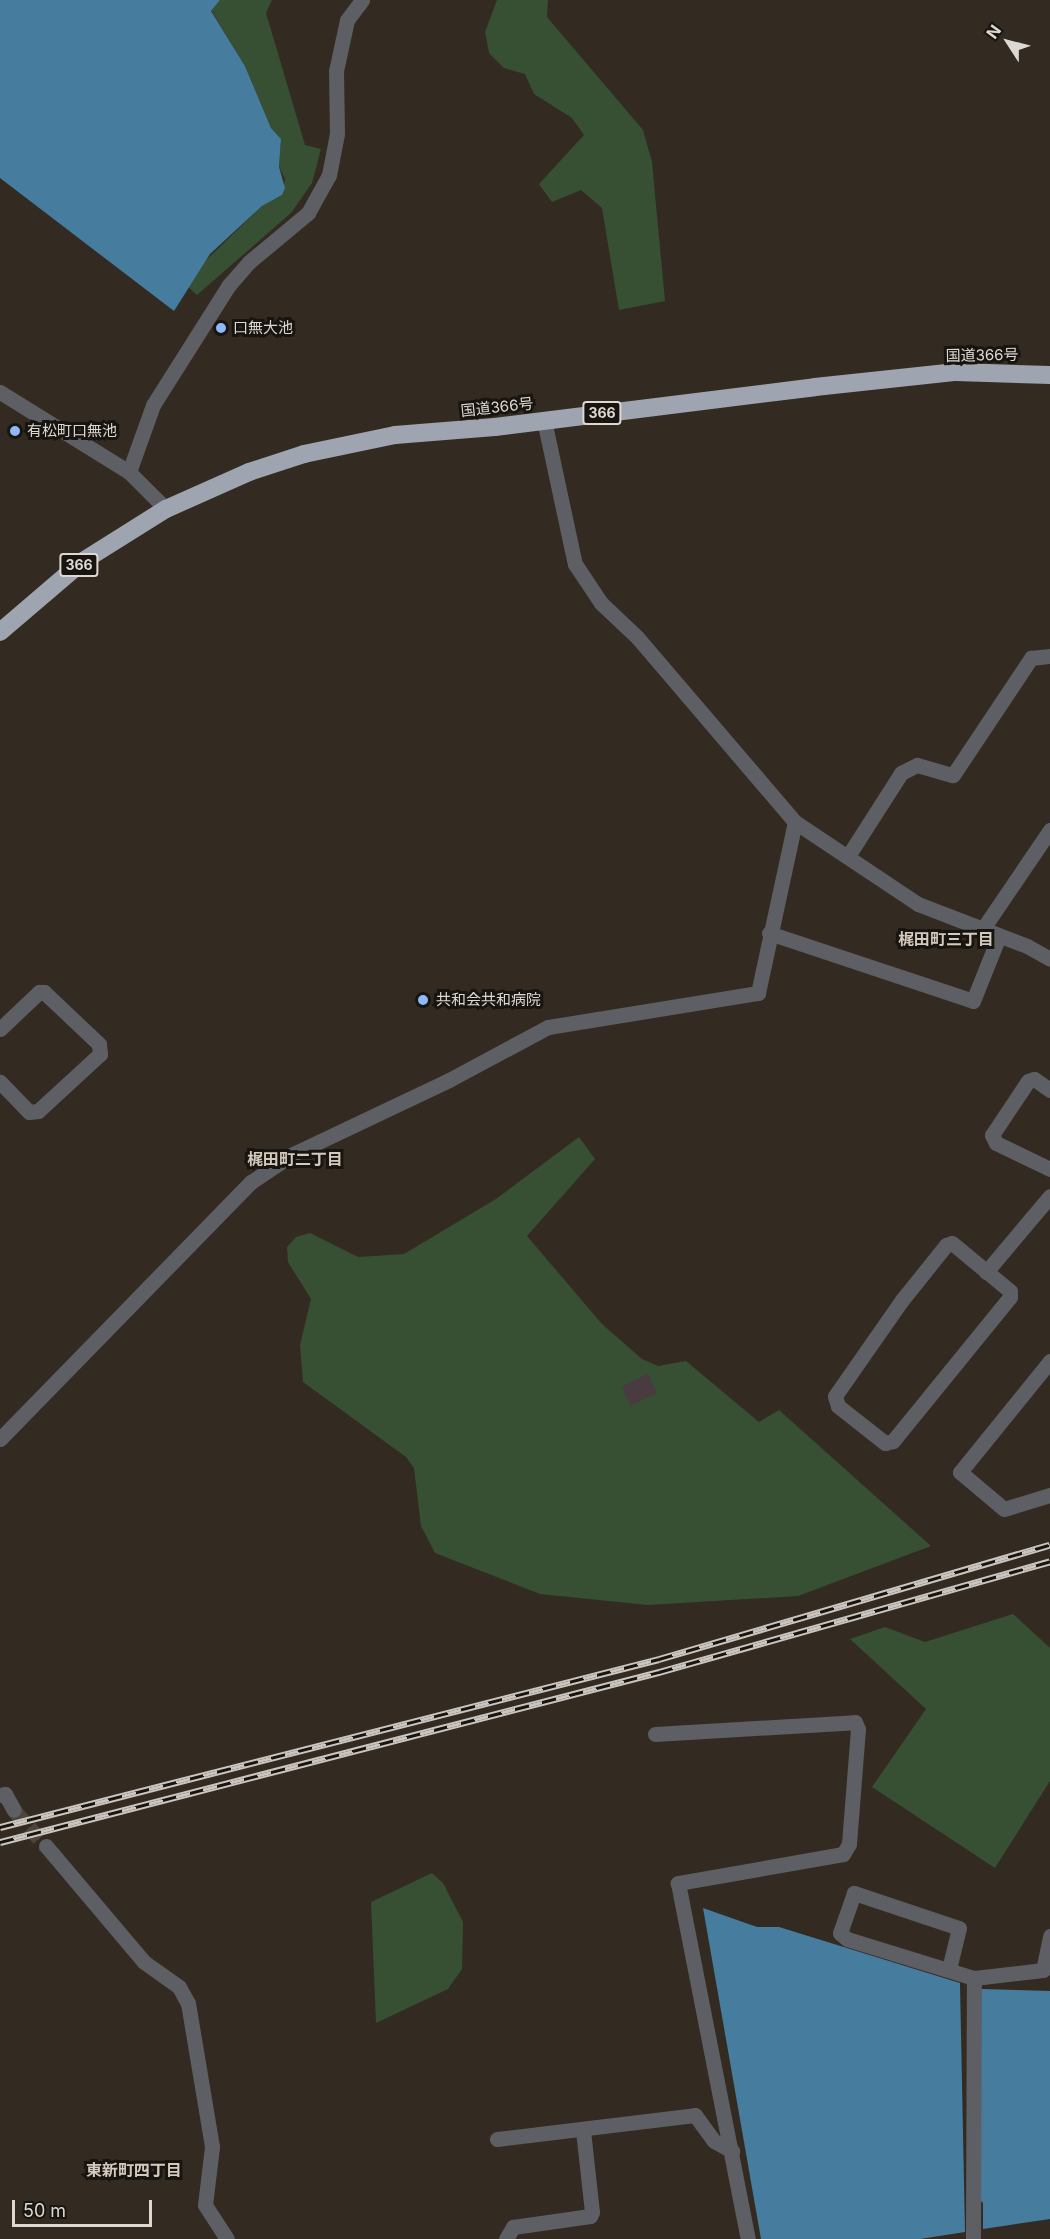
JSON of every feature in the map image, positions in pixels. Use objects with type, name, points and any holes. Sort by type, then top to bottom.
[{"type":"highway","name":"国道366号","points":[[0,632],[83,561],[166,509],[249,472],[304,454],[395,435],[956,372],[1050,375]]},
{"type":"street","points":[[129,472],[153,405],[229,285],[249,262],[308,213],[329,175],[337,134],[336,71],[348,20],[362,0]]},
{"type":"street","points":[[0,392],[129,472],[166,509]]},
{"type":"street","points":[[544,420],[575,564],[601,603],[637,637],[795,822],[918,904],[1050,959]]},
{"type":"street","points":[[848,856],[901,773],[917,765],[953,775],[1031,658],[1050,656]]},
{"type":"street","points":[[0,1439],[250,1182],[291,1155],[449,1080],[549,1027],[758,993],[769,933],[795,822]]},
{"type":"street","points":[[982,930],[1050,830]]},
{"type":"street","points":[[769,933],[973,1001],[999,936]]},
{"type":"street","points":[[0,1029],[39,992],[44,993],[99,1044],[100,1054],[38,1112],[29,1112],[0,1082]]},
{"type":"street","points":[[1050,1090],[1034,1079],[1028,1081],[992,1135],[996,1143],[1050,1169]]},
{"type":"street","points":[[986,1272],[1050,1196]]},
{"type":"street","points":[[952,1243],[986,1272],[1010,1292],[1010,1297],[892,1442],[885,1443],[838,1406],[836,1396],[902,1299],[946,1245],[952,1243]]},
{"type":"street","points":[[1050,1361],[960,1472],[1004,1509],[1050,1495]]},
{"type":"street","points":[[655,1734],[855,1722],[858,1729],[849,1844],[843,1854],[678,1883],[748,2239]]},
{"type":"street","points":[[0,1795],[5,1794],[14,1810]]},
{"type":"street","points":[[46,1846],[144,1962],[179,1987],[188,2003],[212,2147],[205,2205],[226,2239]]},
{"type":"street","points":[[949,1969],[959,1928],[854,1893],[840,1933],[848,1939],[974,1978],[1042,1970],[1050,1936]]},
{"type":"street","points":[[974,1978],[974,2239]]},
{"type":"street","points":[[497,2139],[583,2131],[695,2115],[714,2141],[732,2151]]},
{"type":"street","points":[[506,2239],[513,2227],[590,2216],[592,2212],[583,2131]]},
{"type":"green space","points":[[220,0],[272,0],[266,13],[305,145],[321,149],[312,183],[291,213],[197,295],[188,287],[201,265],[262,206],[282,195],[285,179],[279,167],[281,139],[271,128],[245,66],[211,10]]},
{"type":"green space","points":[[497,0],[548,0],[547,17],[643,130],[652,162],[665,301],[619,310],[602,208],[581,190],[552,202],[539,184],[584,135],[572,118],[534,94],[525,74],[504,68],[489,53],[485,32]]},
{"type":"green space","points":[[579,1137],[595,1159],[527,1236],[602,1324],[642,1359],[658,1366],[686,1361],[759,1422],[779,1410],[931,1546],[798,1596],[648,1605],[540,1594],[435,1553],[421,1526],[414,1468],[406,1457],[303,1382],[300,1345],[311,1299],[288,1262],[287,1247],[296,1237],[310,1233],[358,1257],[404,1254],[496,1199]]},
{"type":"green space","points":[[1013,1614],[1050,1648],[1050,1781],[995,1868],[872,1787],[926,1709],[850,1639],[885,1627],[925,1642]]},
{"type":"green space","points":[[432,1873],[443,1883],[463,1922],[462,1969],[448,1989],[376,2023],[371,1902]]},
{"type":"water","points":[[0,0],[220,0],[211,11],[245,66],[271,128],[281,139],[279,167],[285,188],[282,195],[262,206],[210,254],[174,311],[0,178]]},
{"type":"water","points":[[703,1908],[757,1927],[779,1927],[960,1983],[965,2232],[920,2239],[761,2239]]},
{"type":"water","points":[[982,1989],[1050,1991],[1050,2219],[983,2229],[983,2203],[977,2197],[976,1998]]},
{"type":"building","points":[[648,1374],[657,1393],[631,1405],[622,1386]]},
{"type":"tunnel","points":[[14,1810],[46,1846]]},
{"type":"railway","points":[[0,1827],[659,1659],[1050,1545]]},
{"type":"railway","points":[[0,1842],[659,1672],[1050,1561]]},
{"type":"place","name":"口無大池","points":[[221,328]]},
{"type":"place","name":"有松町口無池","points":[[15,431]]},
{"type":"place","name":"共和会共和病院","points":[[423,1000]]},
{"type":"district","name":"梶田町三丁目","points":[[946,939]]},
{"type":"district","name":"梶田町二丁目","points":[[295,1159]]},
{"type":"district","name":"東新町四丁目","points":[[134,2170]]}]
